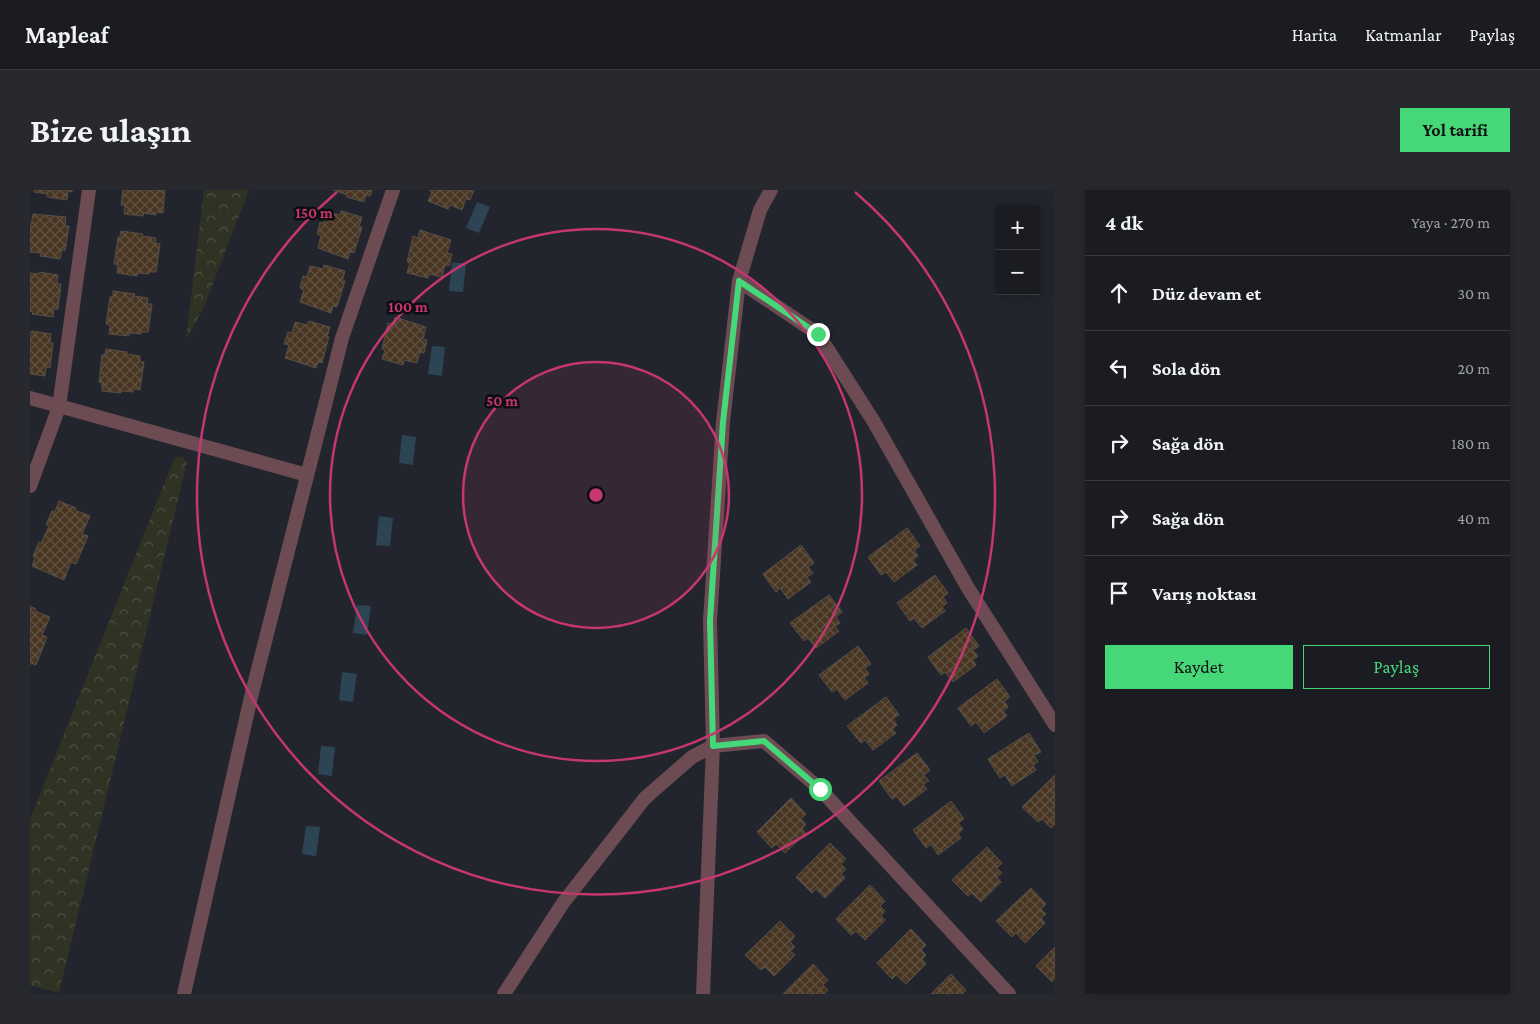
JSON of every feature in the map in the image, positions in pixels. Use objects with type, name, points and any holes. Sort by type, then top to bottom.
[{"type":"street","points":[[30,486],[60,407],[89,190]]},
{"type":"street","points":[[184,994],[251,697],[307,475],[350,313],[393,190]]},
{"type":"street","points":[[703,994],[713,746],[710,621],[723,422],[739,281],[760,210],[771,190]]},
{"type":"street","points":[[739,281],[818,334],[874,422],[968,588],[1055,725]]},
{"type":"street","points":[[30,398],[307,475]]},
{"type":"street","points":[[504,994],[563,903],[645,798],[692,758],[713,746],[764,741],[820,789],[1009,994]]},
{"type":"green space","points":[[204,190],[249,190],[203,309],[186,340]]},
{"type":"green space","points":[[182,456],[187,462],[59,993],[30,985],[30,819],[174,459]]},
{"type":"water","points":[[477,202],[490,207],[479,233],[466,228]]},
{"type":"water","points":[[452,262],[466,264],[463,292],[449,291]]},
{"type":"water","points":[[432,346],[445,347],[442,376],[428,374]]},
{"type":"water","points":[[402,435],[416,437],[413,465],[399,463]]},
{"type":"water","points":[[379,516],[393,518],[390,546],[376,545]]},
{"type":"water","points":[[357,605],[371,606],[367,635],[353,633]]},
{"type":"water","points":[[342,672],[357,674],[353,702],[339,700]]},
{"type":"water","points":[[321,746],[335,747],[332,776],[318,774]]},
{"type":"water","points":[[306,826],[320,827],[316,856],[302,854]]},
{"type":"building","points":[[34,190],[72,190],[72,192],[68,191],[67,200],[47,197],[47,194],[34,192]]},
{"type":"building","points":[[123,190],[165,190],[163,213],[156,212],[156,215],[144,213],[143,216],[124,214],[125,205],[121,205]]},
{"type":"building","points":[[333,190],[372,190],[370,196],[366,195],[364,202]]},
{"type":"building","points":[[429,190],[474,190],[470,200],[466,199],[462,210],[450,205],[448,209],[428,201],[432,192]]},
{"type":"building","points":[[341,211],[362,217],[359,227],[362,227],[354,253],[350,252],[348,259],[318,248],[321,236],[317,234],[320,222],[324,223],[327,212],[340,215]]},
{"type":"building","points":[[33,214],[66,217],[65,226],[69,226],[65,251],[62,250],[60,259],[40,256],[41,253],[30,252],[30,225]]},
{"type":"building","points":[[420,230],[451,240],[447,253],[452,254],[449,266],[445,265],[442,277],[429,274],[428,278],[407,273],[410,263],[407,262],[413,236],[418,238]]},
{"type":"building","points":[[121,231],[156,238],[155,243],[160,244],[156,272],[149,272],[149,274],[137,273],[137,276],[117,273],[118,265],[114,264],[118,237],[120,237]]},
{"type":"building","points":[[324,265],[345,271],[342,281],[345,281],[337,307],[333,306],[331,313],[300,302],[304,290],[300,288],[303,276],[307,277],[310,266],[323,269]]},
{"type":"building","points":[[39,272],[58,275],[57,284],[61,284],[58,309],[54,309],[53,317],[32,314],[33,312],[30,311],[30,273],[39,274]]},
{"type":"building","points":[[113,291],[148,298],[147,304],[152,304],[148,332],[141,332],[141,334],[129,333],[129,336],[109,334],[110,325],[106,324],[110,297],[113,297]]},
{"type":"building","points":[[395,317],[426,327],[423,339],[427,340],[424,353],[420,352],[417,363],[404,360],[403,365],[382,359],[385,350],[382,349],[388,323],[393,324]]},
{"type":"building","points":[[309,321],[330,327],[322,363],[318,362],[316,368],[285,358],[289,345],[284,344],[288,332],[292,333],[295,322],[307,325]]},
{"type":"building","points":[[32,331],[51,334],[50,343],[53,343],[50,368],[46,367],[45,376],[30,374],[30,333]]},
{"type":"building","points":[[106,349],[140,356],[140,362],[144,362],[140,390],[134,389],[133,392],[121,391],[121,393],[102,391],[102,383],[99,382],[102,355],[105,355]]},
{"type":"building","points":[[59,501],[90,516],[82,534],[88,536],[76,564],[71,562],[64,580],[32,566],[35,557],[33,556],[49,526],[46,525],[52,511],[55,512]]},
{"type":"building","points":[[907,528],[920,546],[914,550],[918,556],[913,560],[917,565],[894,582],[886,572],[881,575],[868,557]]},
{"type":"building","points":[[801,545],[814,563],[808,567],[813,573],[807,577],[811,582],[788,599],[780,588],[776,592],[763,574]]},
{"type":"building","points":[[935,575],[948,593],[943,597],[947,603],[942,607],[945,611],[922,628],[914,618],[910,621],[897,603]]},
{"type":"building","points":[[829,595],[842,612],[836,617],[840,623],[835,626],[839,631],[816,648],[808,638],[804,641],[790,623]]},
{"type":"building","points":[[30,606],[36,609],[35,611],[50,617],[42,635],[47,637],[36,665],[31,663],[30,665]]},
{"type":"building","points":[[966,628],[979,646],[973,650],[978,656],[973,660],[976,665],[953,682],[945,672],[941,675],[928,657]]},
{"type":"building","points":[[858,646],[871,664],[865,668],[869,674],[864,678],[868,683],[845,700],[837,689],[832,692],[819,675]]},
{"type":"building","points":[[997,679],[1010,697],[1004,701],[1008,707],[1003,711],[1007,716],[984,733],[976,722],[971,726],[958,708]]},
{"type":"building","points":[[886,697],[899,715],[893,719],[897,725],[892,729],[896,733],[873,750],[865,740],[861,743],[847,726]]},
{"type":"building","points":[[1029,733],[1041,752],[1034,755],[1038,762],[1033,765],[1036,770],[1012,786],[1005,775],[1000,778],[988,759]]},
{"type":"building","points":[[917,753],[930,770],[924,775],[929,781],[923,784],[927,789],[904,806],[896,796],[892,799],[879,781]]},
{"type":"building","points":[[1055,775],[1055,824],[1051,828],[1042,819],[1038,822],[1022,807]]},
{"type":"building","points":[[791,798],[806,814],[801,819],[806,824],[802,829],[806,833],[785,853],[776,844],[772,848],[757,832]]},
{"type":"building","points":[[951,801],[964,819],[958,823],[963,829],[958,833],[961,838],[938,855],[931,844],[926,848],[913,830]]},
{"type":"building","points":[[830,843],[846,859],[841,864],[846,869],[841,874],[845,878],[825,898],[816,889],[812,893],[796,877]]},
{"type":"building","points":[[987,847],[1002,863],[997,868],[1002,873],[997,877],[1001,882],[981,902],[972,893],[968,896],[952,880]]},
{"type":"building","points":[[870,885],[885,901],[880,906],[885,911],[881,916],[885,920],[865,940],[856,931],[851,935],[836,919]]},
{"type":"building","points":[[1031,888],[1046,904],[1041,909],[1046,914],[1041,918],[1045,923],[1025,943],[1016,933],[1012,937],[996,921]]},
{"type":"building","points":[[780,921],[795,936],[790,942],[795,947],[790,951],[795,955],[774,976],[765,967],[761,970],[745,955]]},
{"type":"building","points":[[911,929],[926,945],[921,950],[926,955],[922,959],[926,964],[906,984],[896,975],[892,979],[877,963]]},
{"type":"building","points":[[1055,947],[1055,978],[1052,982],[1036,966]]},
{"type":"building","points":[[813,964],[828,980],[823,985],[828,990],[824,994],[783,994]]},
{"type":"building","points":[[951,974],[966,990],[962,994],[931,994]]},
{"type":"route","points":[[818,334],[739,281],[723,422],[710,621],[713,746],[764,741],[820,789]]}]
